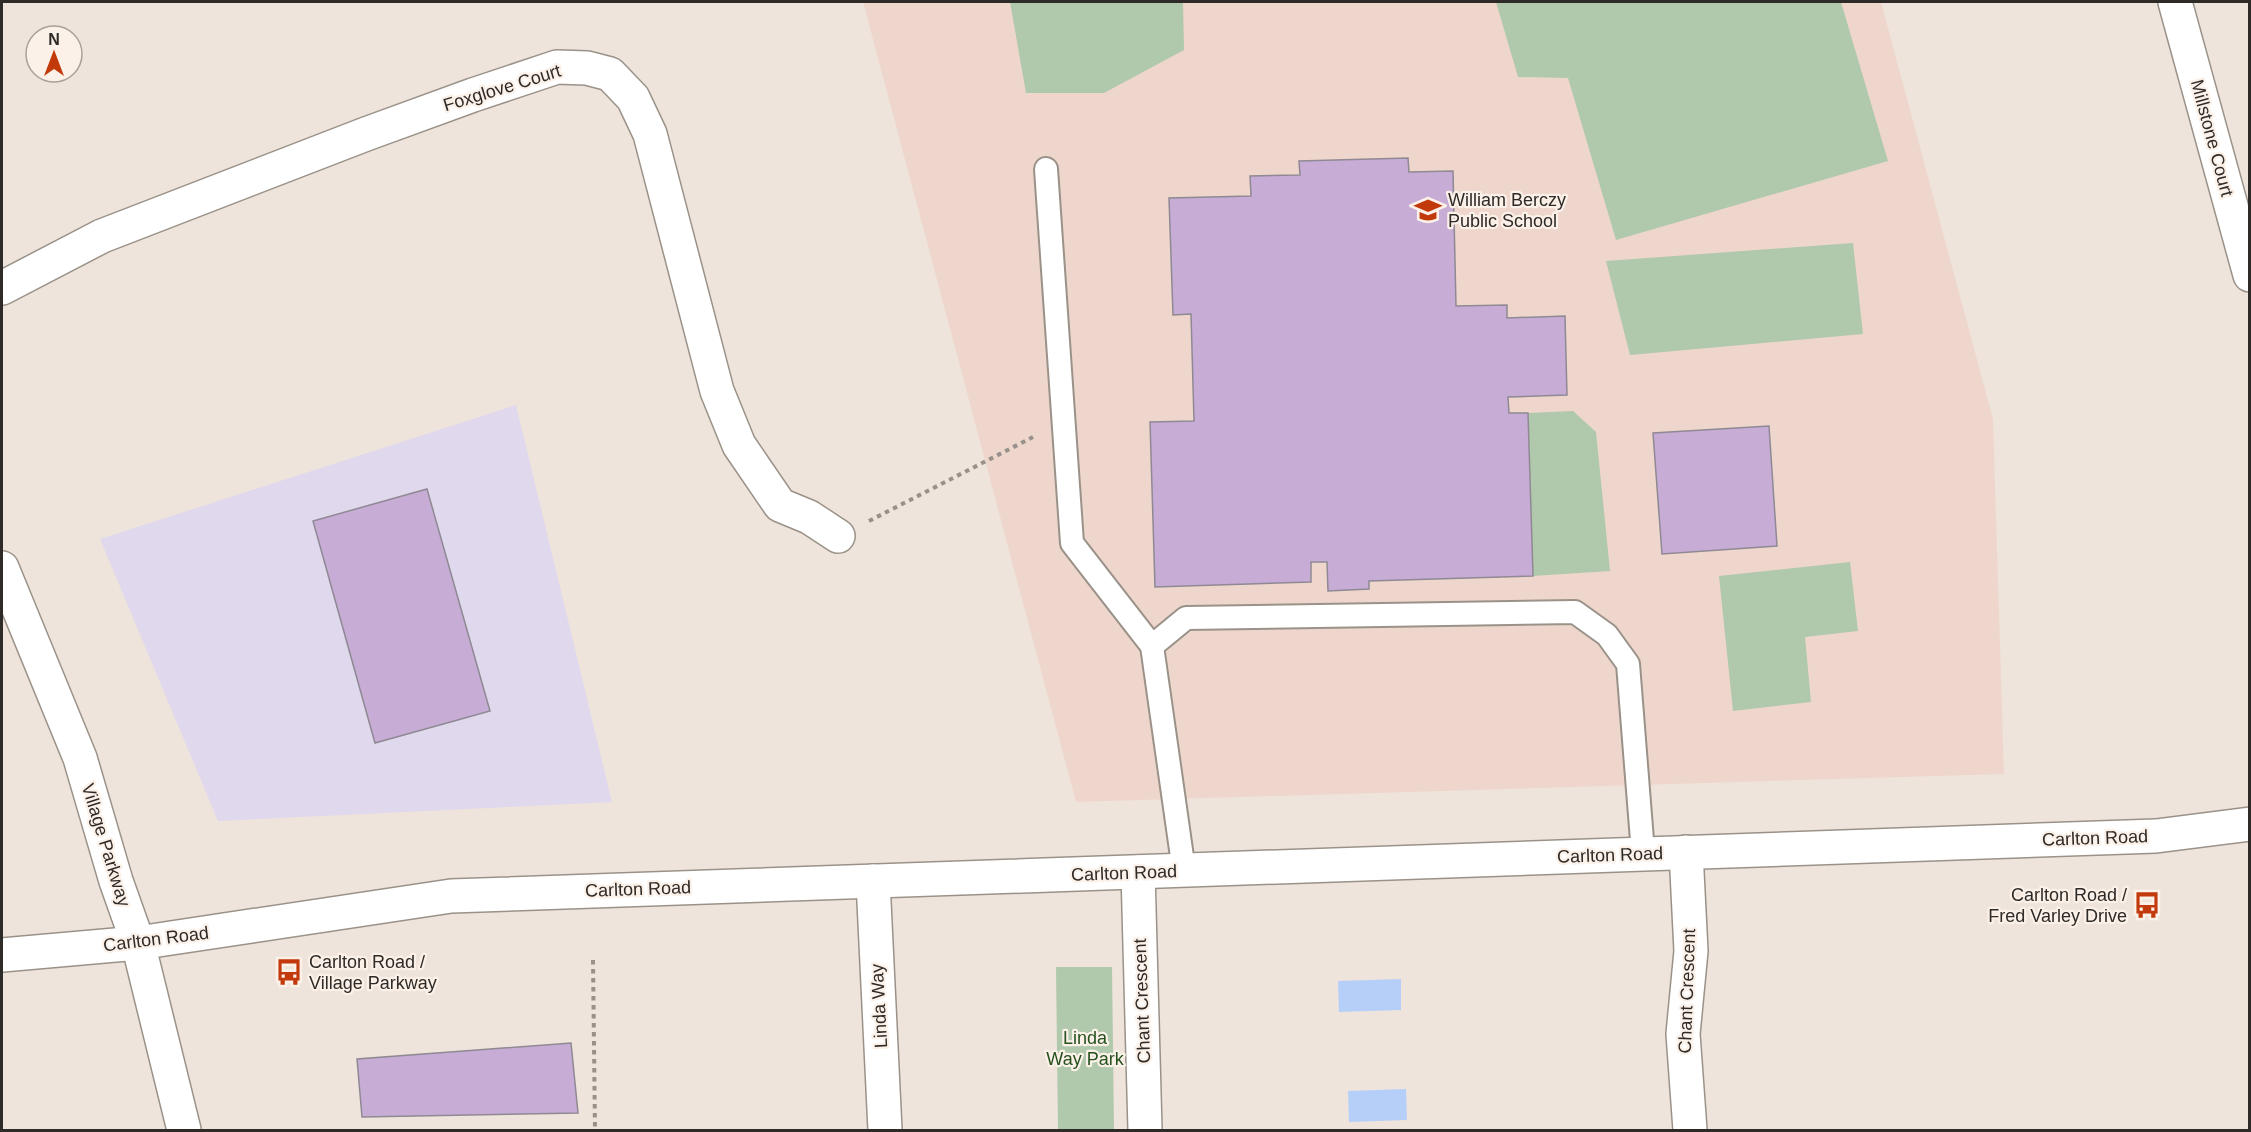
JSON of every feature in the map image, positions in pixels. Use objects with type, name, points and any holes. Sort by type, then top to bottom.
[{"type":"main road","name":"Millstone Court","points":[[2175,2],[2250,275]]},
{"type":"main road","name":"Foxglove Court","points":[[2,288],[102,236],[473,95],[557,67],[586,68],[610,74],[633,98],[650,134],[717,391],[739,445],[780,505],[809,517],[838,536]]},
{"type":"main road","name":"Village Parkway","points":[[2,568],[80,758],[116,881],[138,944],[184,1131]]},
{"type":"main road","name":"Carlton Road","points":[[2,955],[138,944],[451,896],[2156,836],[2250,824]]},
{"type":"main road","name":"Chant Crescent","points":[[1686,852],[1691,951],[1683,1034],[1690,1131]]},
{"type":"main road","name":"Chant Crescent","points":[[1138,872],[1145,1131]]},
{"type":"main road","name":"Linda Way","points":[[873,881],[885,1131]]},
{"type":"lane","points":[[1047,169],[1072,543],[1152,646],[1184,871]]},
{"type":"lane","points":[[1152,646],[1186,618],[1575,612],[1607,635],[1628,664],[1643,853]]},
{"type":"path","points":[[838,536],[1064,422]]},
{"type":"path","points":[[593,960],[595,1131]]},
{"type":"shaded area","name":"William Berczy Public School","points":[[863,2],[1881,2],[1993,419],[2004,774],[1076,802]]},
{"type":"shaded area","points":[[516,405],[612,802],[218,821],[100,539]]},
{"type":"green space","points":[[1010,2],[1183,2],[1184,50],[1104,93],[1026,93]]},
{"type":"green space","points":[[1496,2],[1841,2],[1888,161],[1616,240],[1568,78],[1518,77]]},
{"type":"green space","points":[[1853,243],[1863,334],[1630,355],[1606,261]]},
{"type":"green space","points":[[1573,411],[1596,432],[1610,571],[1533,576],[1528,413]]},
{"type":"green space","points":[[1850,562],[1858,631],[1805,637],[1811,702],[1733,711],[1719,576]]},
{"type":"green space","name":"Linda Way Park","points":[[1056,967],[1112,967],[1114,1130],[1058,1130]]},
{"type":"water","points":[[1401,979],[1401,1010],[1339,1012],[1338,981]]},
{"type":"water","points":[[1406,1089],[1407,1120],[1349,1122],[1348,1091]]},
{"type":"building","points":[[1408,158],[1409,172],[1453,171],[1456,306],[1507,305],[1507,318],[1565,316],[1567,395],[1508,397],[1509,413],[1528,413],[1533,576],[1369,581],[1369,589],[1328,591],[1327,562],[1311,562],[1311,582],[1155,587],[1150,422],[1194,421],[1191,314],[1173,315],[1169,198],[1251,196],[1250,176],[1300,175],[1299,161]]},
{"type":"building","points":[[1769,426],[1777,546],[1662,554],[1653,433]]},
{"type":"building","points":[[427,489],[490,711],[375,743],[313,521]]},
{"type":"building","points":[[571,1043],[578,1113],[362,1117],[357,1059]]},
{"type":"place","name":"William Berczy Public School","points":[[1428,210]]},
{"type":"place","name":"Carlton Road / Fred Varley Drive","points":[[2147,905]]},
{"type":"place","name":"Carlton Road / Village Parkway","points":[[289,972]]}]
